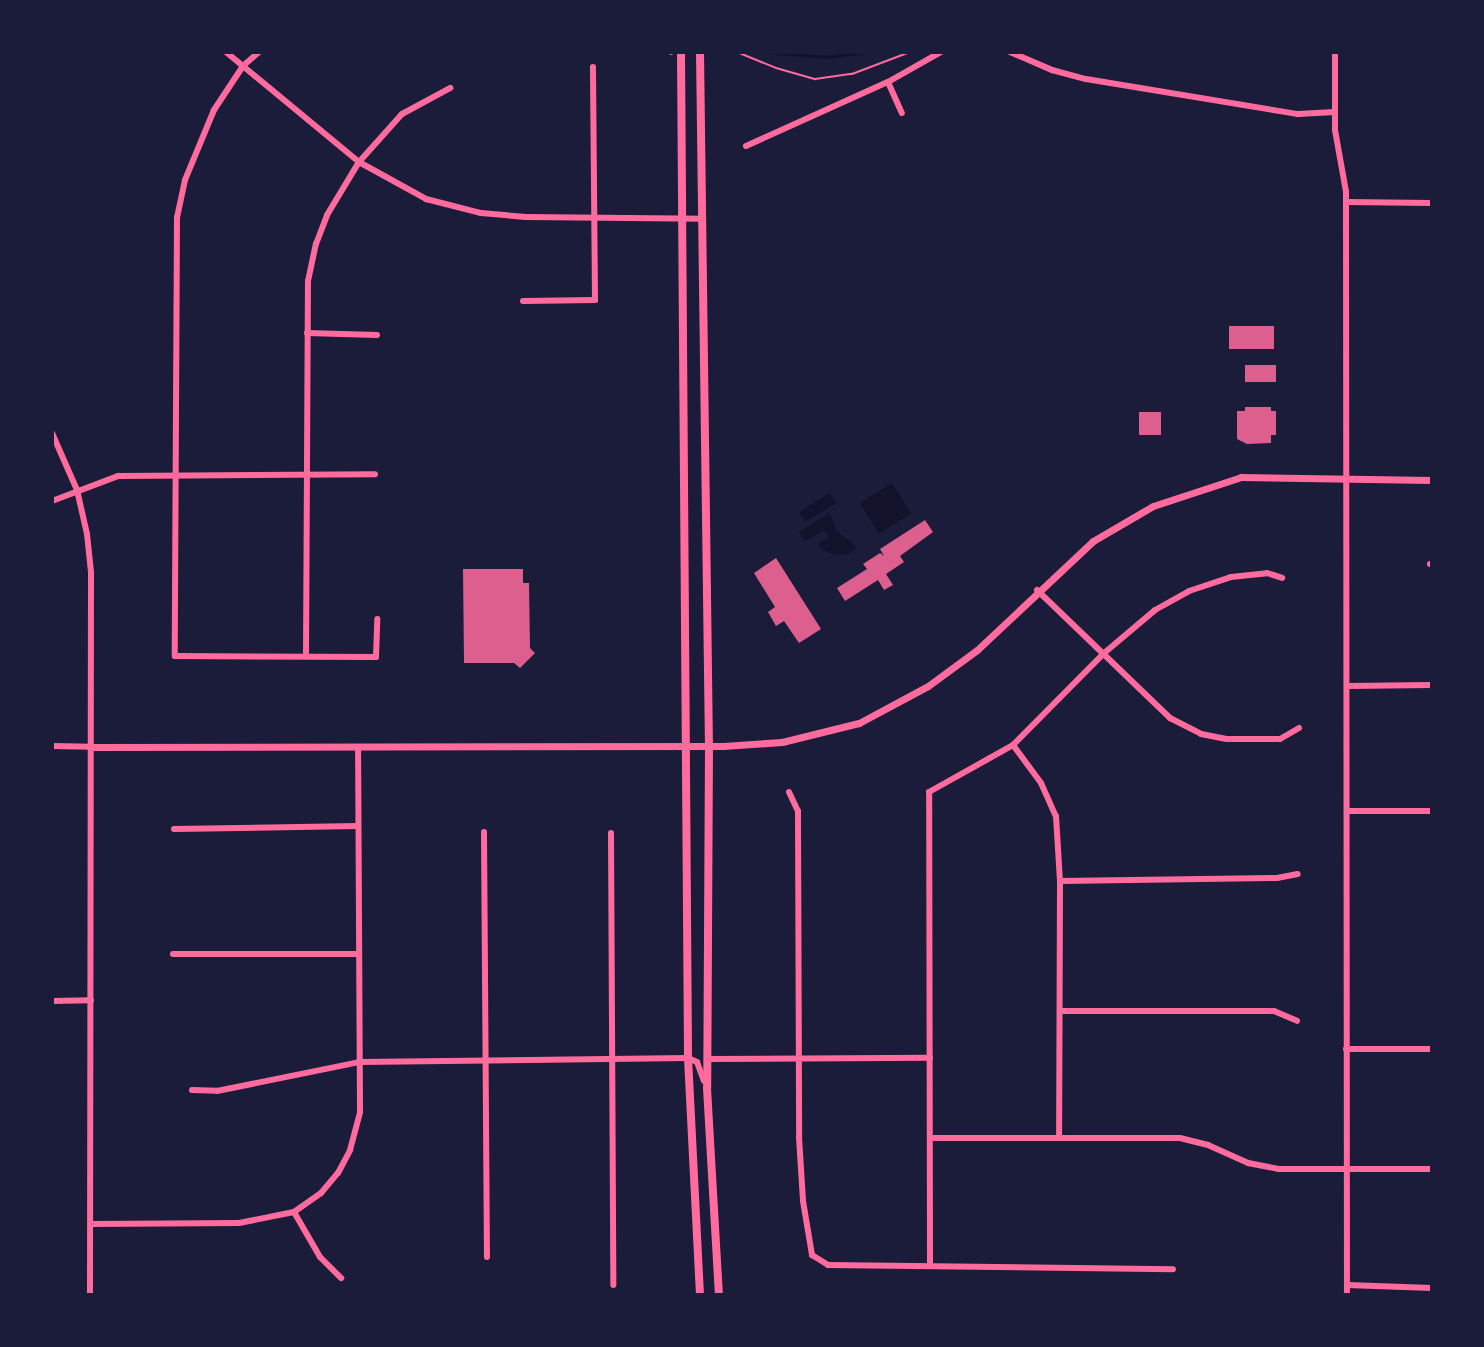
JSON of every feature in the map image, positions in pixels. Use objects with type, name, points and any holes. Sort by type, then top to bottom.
[{"type":"main road","points":[[681,52],[688,1058],[700,1295]]},
{"type":"main road","points":[[700,52],[709,746],[707,1088],[719,1295]]},
{"type":"street","points":[[226,52],[359,162],[426,199],[481,213],[703,219]]},
{"type":"street","points":[[259,52],[243,66],[214,110],[197,147],[177,217],[175,656],[376,657],[377,619]]},
{"type":"street","points":[[746,146],[888,82],[941,52]]},
{"type":"street","points":[[1010,52],[1086,79],[1298,114],[1335,112]]},
{"type":"street","points":[[1335,52],[1335,112],[1346,202],[1347,1295]]},
{"type":"street","points":[[523,301],[595,300],[593,67]]},
{"type":"street","points":[[888,82],[902,113]]},
{"type":"street","points":[[306,656],[308,281],[316,244],[327,215],[359,162],[402,114],[450,88]]},
{"type":"street","points":[[1346,202],[1432,203]]},
{"type":"street","points":[[307,333],[377,335]]},
{"type":"street","points":[[52,433],[77,490],[87,534],[91,573],[90,1295]]},
{"type":"street","points":[[52,501],[118,476],[174,473],[375,474]]},
{"type":"street","points":[[52,746],[709,746],[782,742],[859,723],[928,686],[962,662],[1093,541],[1153,506],[1241,477],[1432,480]]},
{"type":"street","points":[[930,1265],[929,792],[1013,745],[1131,627],[1189,591],[1231,577],[1267,573],[1282,578]]},
{"type":"street","points":[[1037,590],[1170,718],[1201,734],[1227,739],[1280,739],[1299,728]]},
{"type":"street","points":[[1347,686],[1432,685]]},
{"type":"street","points":[[1013,745],[1041,783],[1056,816],[1060,881],[1059,1137]]},
{"type":"street","points":[[91,1224],[239,1223],[294,1212],[321,1193],[338,1173],[350,1150],[360,1112],[358,747]]},
{"type":"street","points":[[789,792],[798,811],[803,1201],[812,1255],[828,1265],[1173,1269]]},
{"type":"street","points":[[1347,811],[1432,811]]},
{"type":"street","points":[[174,829],[358,826]]},
{"type":"street","points":[[484,832],[487,1257]]},
{"type":"street","points":[[611,833],[613,1285]]},
{"type":"street","points":[[1060,881],[1277,878],[1298,874]]},
{"type":"street","points":[[173,954],[359,954]]},
{"type":"street","points":[[52,1001],[91,1000]]},
{"type":"street","points":[[1060,1011],[1274,1011],[1297,1021]]},
{"type":"street","points":[[1346,1049],[1432,1049]]},
{"type":"street","points":[[192,1090],[217,1091],[359,1062],[688,1058],[697,1062],[707,1088]]},
{"type":"street","points":[[707,1059],[930,1058]]},
{"type":"street","points":[[930,1138],[1180,1138],[1208,1145],[1248,1163],[1278,1169],[1432,1169]]},
{"type":"street","points":[[294,1212],[320,1257],[341,1278]]},
{"type":"street","points":[[1347,1285],[1432,1288]]},
{"type":"path","points":[[737,52],[815,79],[852,74],[910,52]]},
{"type":"shaded area","points":[[892,483],[911,514],[879,534],[860,503]]},
{"type":"shaded area","points":[[830,493],[836,503],[805,522],[799,512]]},
{"type":"shaded area","points":[[829,513],[837,531],[857,547],[849,554],[835,555],[823,550],[818,544],[829,537],[824,530],[805,541],[799,532]]},
{"type":"building","points":[[1229,326],[1274,326],[1274,349],[1229,349]]},
{"type":"building","points":[[1245,365],[1276,365],[1276,382],[1245,382]]},
{"type":"building","points":[[1245,407],[1271,407],[1271,411],[1276,411],[1276,435],[1271,435],[1271,443],[1247,444],[1237,439],[1237,411],[1245,411]]},
{"type":"building","points":[[1139,412],[1161,412],[1161,435],[1139,435]]},
{"type":"building","points":[[925,520],[933,532],[900,556],[904,562],[886,574],[893,585],[884,590],[878,580],[845,601],[837,588],[867,569],[863,564],[880,553],[884,556],[880,549]]},
{"type":"building","points":[[776,558],[821,629],[799,643],[784,621],[776,626],[768,612],[775,607],[754,573]]},
{"type":"building","points":[[463,569],[523,569],[523,583],[529,583],[530,648],[535,653],[520,668],[514,663],[464,663]]},
{"type":"waterway","points":[[767,52],[827,57],[867,52]]}]
